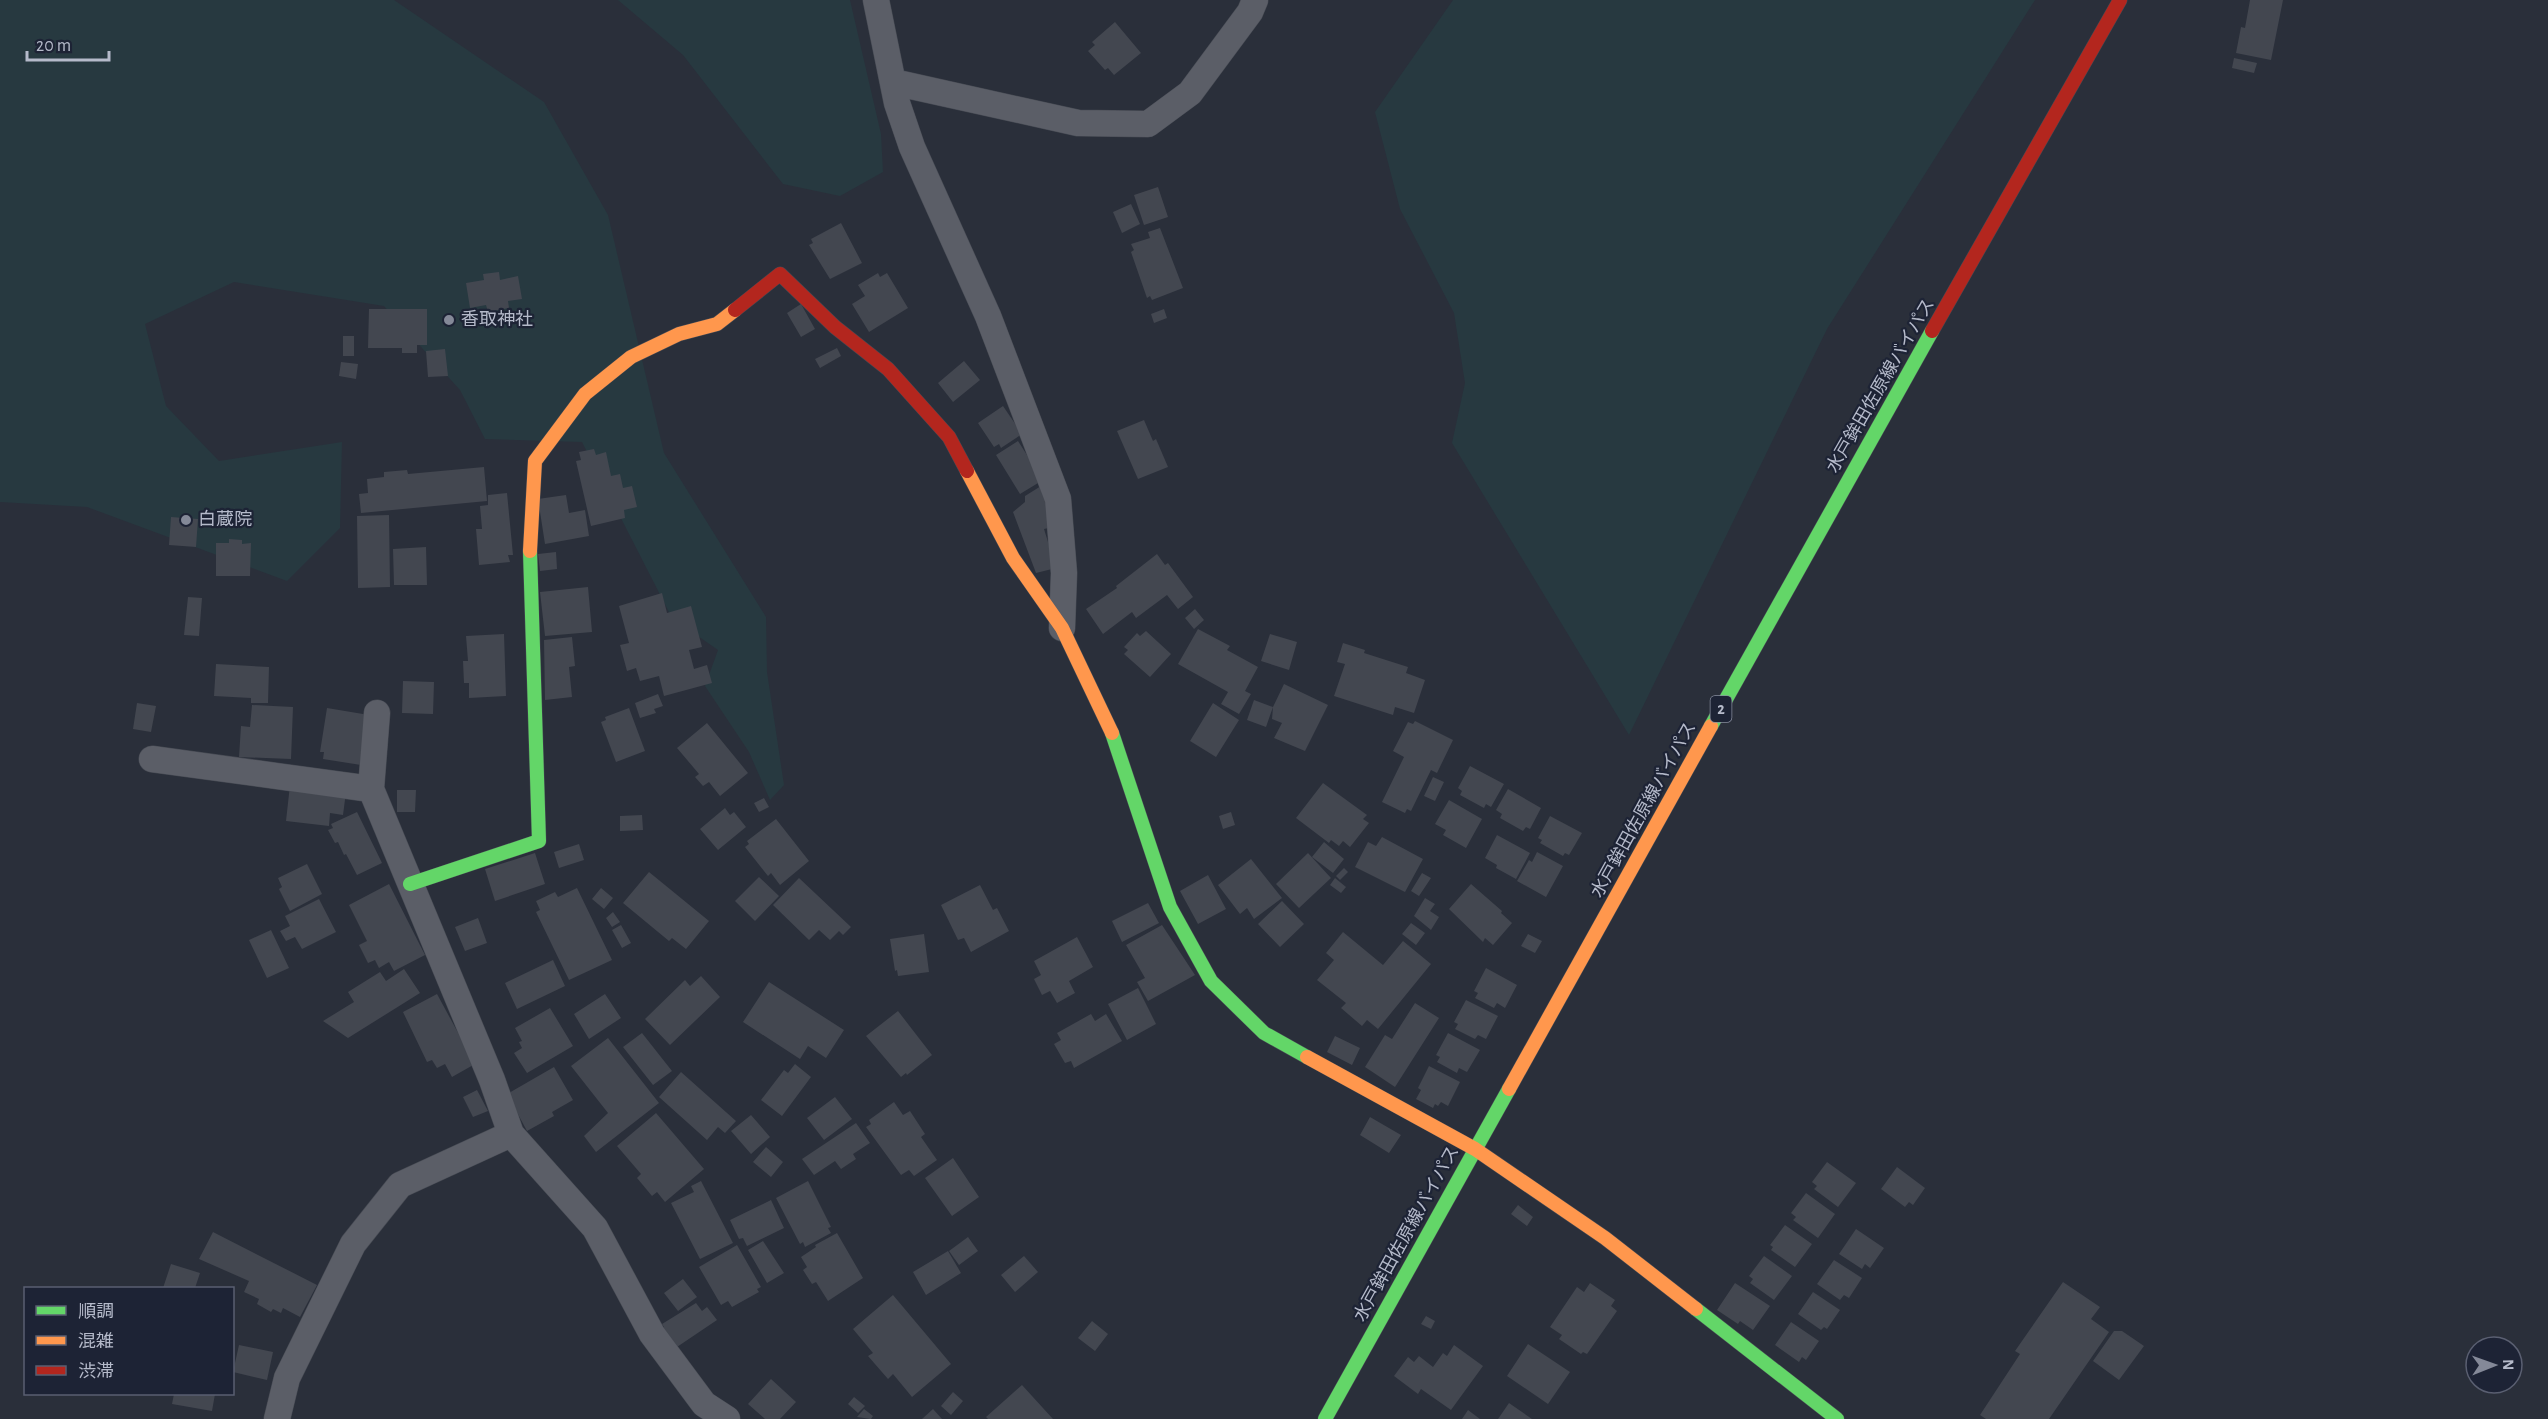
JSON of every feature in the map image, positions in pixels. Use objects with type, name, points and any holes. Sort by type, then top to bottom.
[{"type":"street","points":[[876,0],[893,82],[912,147],[988,316],[1058,498],[1064,573],[1062,628]]},
{"type":"street","points":[[893,82],[1078,123],[1148,124],[1190,93],[1251,12],[1255,0]]},
{"type":"street","name":"水戸鉾田佐原線バイパス","points":[[1325,1419],[1897,392],[2120,0]]},
{"type":"street","points":[[410,884],[539,841],[530,538],[535,461],[585,394],[631,357],[679,334],[717,324],[780,274],[835,327],[888,369],[949,437],[1013,558],[1062,628],[1113,736],[1170,908],[1211,981],[1264,1033],[1475,1149],[1605,1238],[1837,1419]]},
{"type":"street","points":[[377,713],[371,789],[492,1080],[511,1134],[595,1228],[652,1335],[704,1404],[727,1419]]},
{"type":"street","points":[[152,759],[371,789]]},
{"type":"street","points":[[277,1419],[287,1378],[353,1244],[400,1185],[511,1134]]},
{"type":"shaded area","points":[[0,0],[394,0],[544,102],[608,215],[664,453],[766,617],[767,672],[784,785],[770,800],[749,752],[705,686],[718,650],[672,618],[582,442],[485,439],[460,390],[384,306],[234,282],[145,324],[166,406],[219,461],[342,442],[340,528],[287,581],[87,507],[0,502]]},
{"type":"shaded area","points":[[618,0],[850,0],[881,134],[883,172],[840,196],[783,184],[683,55]]},
{"type":"shaded area","points":[[1453,0],[2035,0],[1827,329],[1629,735],[1452,443],[1465,383],[1454,313],[1400,209],[1375,112]]},
{"type":"building","points":[[2250,0],[2283,0],[2271,60],[2236,53],[2241,27],[2245,28]]},
{"type":"building","points":[[1115,22],[1141,53],[1114,75],[1108,68],[1105,70],[1088,51],[1095,45],[1092,42]]},
{"type":"building","points":[[2234,58],[2257,63],[2254,73],[2232,68]]},
{"type":"building","points":[[1158,187],[1168,217],[1144,225],[1134,195]]},
{"type":"building","points":[[1131,204],[1140,224],[1122,233],[1113,212]]},
{"type":"building","points":[[841,223],[862,263],[830,279],[809,245],[813,243],[811,239]]},
{"type":"building","points":[[1160,228],[1183,288],[1152,300],[1150,296],[1147,298],[1131,252],[1134,250],[1131,244],[1150,238],[1148,232]]},
{"type":"building","points":[[499,272],[500,280],[518,276],[522,299],[508,301],[509,308],[488,312],[486,305],[470,308],[466,283],[484,280],[483,274]]},
{"type":"building","points":[[878,273],[880,277],[887,273],[908,308],[869,332],[852,304],[865,296],[858,285]]},
{"type":"building","points":[[801,304],[815,329],[801,337],[787,313]]},
{"type":"building","points":[[369,309],[427,309],[427,345],[417,345],[417,353],[402,353],[402,348],[368,348]]},
{"type":"building","points":[[1164,309],[1167,318],[1154,323],[1151,314]]},
{"type":"building","points":[[343,336],[354,336],[354,356],[343,356]]},
{"type":"building","points":[[837,348],[841,356],[820,368],[815,359]]},
{"type":"building","points":[[445,349],[448,376],[428,377],[426,351]]},
{"type":"building","points":[[964,361],[980,380],[953,402],[938,383]]},
{"type":"building","points":[[341,362],[358,364],[356,379],[339,376]]},
{"type":"building","points":[[1003,406],[1022,434],[1001,448],[999,444],[994,447],[978,423]]},
{"type":"building","points":[[1144,420],[1153,441],[1156,439],[1168,467],[1138,479],[1117,431]]},
{"type":"building","points":[[1018,441],[1043,480],[1020,494],[996,455]]},
{"type":"building","points":[[594,449],[596,455],[606,452],[611,476],[620,474],[623,488],[632,486],[637,507],[624,510],[625,518],[591,526],[576,461],[581,460],[579,452]]},
{"type":"building","points":[[484,467],[487,501],[361,513],[359,494],[368,493],[367,479],[384,477],[384,472],[407,470],[408,474]]},
{"type":"building","points":[[1041,486],[1053,527],[1044,529],[1056,568],[1036,573],[1013,512],[1025,502],[1025,496]]},
{"type":"building","points":[[507,493],[513,555],[508,555],[510,562],[479,565],[476,529],[482,529],[480,506],[488,505],[488,495]]},
{"type":"building","points":[[566,495],[569,513],[585,510],[589,536],[545,544],[538,499]]},
{"type":"building","points":[[389,515],[390,587],[358,588],[357,516]]},
{"type":"building","points":[[171,517],[198,519],[196,547],[169,545]]},
{"type":"building","points":[[229,539],[242,540],[242,544],[251,543],[250,576],[216,576],[216,543],[229,543]]},
{"type":"building","points":[[426,547],[427,585],[394,585],[393,549]]},
{"type":"building","points":[[556,552],[557,569],[540,571],[538,554]]},
{"type":"building","points":[[1157,554],[1165,565],[1168,563],[1193,597],[1178,609],[1167,595],[1136,618],[1132,612],[1103,634],[1086,609],[1117,588],[1116,586]]},
{"type":"building","points":[[588,587],[592,632],[545,636],[540,592]]},
{"type":"building","points":[[662,593],[667,613],[691,606],[702,647],[689,650],[694,669],[707,665],[712,683],[664,696],[659,676],[640,681],[636,668],[627,671],[620,645],[629,643],[619,606]]},
{"type":"building","points":[[188,597],[202,598],[199,636],[184,635]]},
{"type":"building","points":[[1195,609],[1204,620],[1194,629],[1185,618]]},
{"type":"building","points":[[1198,629],[1230,646],[1227,650],[1258,667],[1245,691],[1251,694],[1239,714],[1221,704],[1228,692],[1178,664]]},
{"type":"building","points":[[1146,631],[1171,654],[1150,677],[1124,654],[1128,650],[1124,647],[1137,633],[1140,636]]},
{"type":"building","points":[[504,634],[506,696],[469,698],[469,683],[464,683],[463,661],[468,661],[466,636]]},
{"type":"building","points":[[1270,634],[1297,642],[1289,670],[1261,661]]},
{"type":"building","points":[[572,637],[575,666],[569,667],[572,697],[545,700],[544,640]]},
{"type":"building","points":[[1343,643],[1365,650],[1364,653],[1408,667],[1406,673],[1425,680],[1414,713],[1395,707],[1393,715],[1334,696],[1345,664],[1337,662]]},
{"type":"building","points":[[216,664],[269,667],[268,703],[251,703],[251,698],[214,696]]},
{"type":"building","points":[[403,681],[434,682],[433,714],[402,713]]},
{"type":"building","points":[[1284,684],[1328,705],[1305,751],[1274,738],[1282,723],[1272,719],[1273,707]]},
{"type":"building","points":[[658,694],[663,706],[654,709],[656,713],[640,718],[635,703]]},
{"type":"building","points":[[1254,700],[1273,707],[1266,727],[1247,720]]},
{"type":"building","points":[[137,703],[156,706],[151,732],[133,729]]},
{"type":"building","points":[[1213,703],[1239,720],[1216,757],[1190,741]]},
{"type":"building","points":[[252,705],[293,707],[291,759],[239,757],[241,726],[250,727]]},
{"type":"building","points":[[327,708],[369,715],[361,765],[323,759],[324,752],[320,752]]},
{"type":"building","points":[[629,708],[645,751],[616,762],[601,722],[606,720],[605,717]]},
{"type":"building","points":[[1415,721],[1453,740],[1437,773],[1431,770],[1411,811],[1407,809],[1405,813],[1382,802],[1404,757],[1393,751],[1408,722],[1413,724]]},
{"type":"building","points":[[707,723],[748,773],[720,796],[709,782],[703,786],[695,777],[699,774],[677,748]]},
{"type":"building","points":[[1470,766],[1504,784],[1491,807],[1486,804],[1484,808],[1460,795],[1462,791],[1458,788]]},
{"type":"building","points":[[1433,777],[1444,782],[1435,801],[1424,796]]},
{"type":"building","points":[[1323,783],[1367,815],[1363,819],[1369,823],[1350,847],[1343,841],[1339,846],[1331,840],[1329,843],[1296,818]]},
{"type":"building","points":[[290,785],[346,792],[343,815],[330,813],[329,826],[286,821]]},
{"type":"building","points":[[1508,789],[1541,808],[1530,829],[1526,827],[1523,831],[1500,818],[1502,814],[1496,810]]},
{"type":"building","points":[[397,790],[416,790],[415,812],[397,812]]},
{"type":"building","points":[[764,798],[769,807],[759,812],[754,803]]},
{"type":"building","points":[[1449,800],[1482,819],[1466,848],[1443,835],[1446,830],[1435,824]]},
{"type":"building","points":[[725,808],[730,815],[734,812],[746,827],[718,850],[700,829]]},
{"type":"building","points":[[357,812],[382,863],[357,875],[346,854],[344,855],[338,842],[335,843],[328,830],[333,828],[331,824]]},
{"type":"building","points":[[1231,812],[1235,825],[1223,829],[1219,816]]},
{"type":"building","points":[[642,815],[643,830],[620,831],[620,816]]},
{"type":"building","points":[[1550,816],[1582,833],[1569,855],[1565,853],[1563,856],[1540,843],[1542,840],[1538,838]]},
{"type":"building","points":[[776,819],[809,861],[780,885],[771,873],[768,876],[745,847],[749,844],[747,841]]},
{"type":"building","points":[[1497,835],[1530,853],[1516,879],[1496,868],[1497,865],[1485,858]]},
{"type":"building","points":[[1382,837],[1423,859],[1405,892],[1355,867],[1368,842],[1376,846]]},
{"type":"building","points":[[1324,842],[1344,859],[1333,873],[1312,857]]},
{"type":"building","points":[[579,844],[584,860],[559,868],[554,852]]},
{"type":"building","points":[[1537,852],[1563,866],[1546,897],[1517,881],[1529,860],[1532,862]]},
{"type":"building","points":[[535,853],[545,884],[495,901],[485,869]]},
{"type":"building","points":[[1308,853],[1331,878],[1299,908],[1276,884]]},
{"type":"building","points":[[1251,859],[1282,898],[1254,919],[1247,908],[1240,914],[1218,885]]},
{"type":"building","points":[[307,864],[322,894],[290,911],[279,889],[282,887],[278,878]]},
{"type":"building","points":[[1344,868],[1348,872],[1340,880],[1336,876]]},
{"type":"building","points":[[649,872],[709,921],[686,949],[672,938],[669,941],[623,903]]},
{"type":"building","points":[[1422,873],[1431,878],[1419,896],[1411,891]]},
{"type":"building","points":[[1208,875],[1226,909],[1198,924],[1180,891]]},
{"type":"building","points":[[759,877],[779,896],[755,921],[735,901]]},
{"type":"building","points":[[799,878],[851,927],[843,935],[839,931],[830,940],[819,930],[809,940],[773,905]]},
{"type":"building","points":[[1335,878],[1346,887],[1341,893],[1330,885]]},
{"type":"building","points":[[389,884],[425,955],[394,971],[389,962],[379,968],[375,960],[368,963],[359,945],[367,941],[349,905]]},
{"type":"building","points":[[1471,884],[1502,911],[1501,913],[1512,923],[1493,945],[1485,938],[1483,942],[1449,909]]},
{"type":"building","points":[[980,885],[993,910],[997,908],[1009,931],[971,952],[964,938],[958,940],[941,905]]},
{"type":"building","points":[[577,888],[612,960],[569,980],[536,912],[540,910],[536,901],[555,892],[558,897]]},
{"type":"building","points":[[601,888],[613,898],[604,909],[592,899]]},
{"type":"building","points":[[1425,898],[1435,904],[1430,911],[1439,917],[1431,930],[1414,916]]},
{"type":"building","points":[[319,899],[336,932],[302,949],[295,937],[286,941],[280,931],[290,926],[285,916]]},
{"type":"building","points":[[1282,901],[1304,924],[1280,947],[1258,924]]},
{"type":"building","points":[[1148,903],[1159,923],[1122,942],[1112,921]]},
{"type":"building","points":[[613,912],[620,922],[612,927],[606,918]]},
{"type":"building","points":[[478,918],[487,943],[465,951],[455,927]]},
{"type":"building","points":[[1411,923],[1425,933],[1416,945],[1402,934]]},
{"type":"building","points":[[621,925],[631,943],[622,948],[612,930]]},
{"type":"building","points":[[1162,925],[1195,975],[1148,1001],[1137,982],[1145,978],[1126,945]]},
{"type":"building","points":[[271,930],[289,968],[267,978],[249,940]]},
{"type":"building","points":[[1343,932],[1383,965],[1403,941],[1431,964],[1378,1029],[1367,1020],[1362,1026],[1341,1008],[1346,1003],[1317,980],[1334,960],[1326,953]]},
{"type":"building","points":[[924,934],[929,972],[898,976],[897,970],[895,971],[890,939]]},
{"type":"building","points":[[1528,934],[1542,941],[1535,953],[1521,946]]},
{"type":"building","points":[[1077,937],[1093,967],[1069,981],[1075,993],[1057,1003],[1050,991],[1042,995],[1034,979],[1041,975],[1034,961]]},
{"type":"building","points":[[553,960],[565,986],[517,1009],[505,983]]},
{"type":"building","points":[[1486,968],[1517,985],[1505,1008],[1497,1003],[1494,1008],[1475,998],[1478,993],[1474,991]]},
{"type":"building","points":[[404,969],[420,993],[348,1038],[323,1021],[354,1002],[348,992],[380,972],[386,981]]},
{"type":"building","points":[[701,976],[720,997],[670,1045],[645,1019],[685,980],[690,986]]},
{"type":"building","points":[[769,982],[844,1030],[826,1058],[808,1046],[800,1059],[743,1022]]},
{"type":"building","points":[[1138,988],[1156,1024],[1127,1040],[1108,1004]]},
{"type":"building","points":[[437,994],[475,1064],[452,1077],[445,1064],[437,1068],[432,1060],[427,1062],[403,1012]]},
{"type":"building","points":[[605,994],[621,1018],[589,1039],[574,1014]]},
{"type":"building","points":[[1466,1000],[1498,1016],[1486,1039],[1478,1035],[1475,1039],[1455,1029],[1458,1024],[1454,1022]]},
{"type":"building","points":[[1415,1003],[1439,1018],[1395,1087],[1365,1067],[1385,1035],[1392,1039]]},
{"type":"building","points":[[550,1008],[573,1046],[527,1073],[514,1053],[522,1048],[519,1042],[522,1041],[515,1028]]},
{"type":"building","points":[[898,1011],[932,1055],[907,1075],[906,1073],[901,1077],[866,1036]]},
{"type":"building","points":[[1091,1014],[1095,1021],[1106,1014],[1122,1041],[1074,1068],[1071,1061],[1065,1063],[1054,1044],[1061,1040],[1057,1033]]},
{"type":"building","points":[[642,1033],[672,1071],[653,1085],[623,1047]]},
{"type":"building","points":[[1448,1033],[1480,1050],[1467,1072],[1459,1068],[1457,1073],[1437,1062],[1440,1057],[1436,1055]]},
{"type":"building","points":[[1335,1036],[1360,1048],[1352,1065],[1327,1052]]},
{"type":"building","points":[[608,1038],[659,1103],[596,1152],[584,1136],[608,1113],[571,1066]]},
{"type":"building","points":[[795,1064],[811,1077],[782,1116],[761,1100],[784,1070],[788,1073]]},
{"type":"building","points":[[1429,1066],[1460,1082],[1448,1106],[1441,1102],[1438,1106],[1435,1104],[1433,1108],[1416,1099],[1421,1090],[1418,1088]]},
{"type":"building","points":[[554,1067],[573,1100],[552,1112],[554,1116],[527,1131],[507,1094]]},
{"type":"building","points":[[681,1072],[736,1121],[725,1133],[718,1127],[707,1140],[659,1097]]},
{"type":"building","points":[[477,1090],[488,1111],[473,1117],[463,1097]]},
{"type":"building","points":[[835,1097],[852,1119],[824,1140],[807,1118]]},
{"type":"building","points":[[894,1102],[903,1115],[910,1111],[925,1134],[921,1137],[937,1160],[914,1176],[909,1170],[901,1175],[866,1127],[871,1124],[869,1120]]},
{"type":"building","points":[[656,1113],[704,1169],[665,1202],[657,1192],[652,1196],[637,1178],[641,1174],[617,1146]]},
{"type":"building","points":[[751,1115],[770,1137],[751,1154],[731,1131]]},
{"type":"building","points":[[1370,1117],[1401,1135],[1389,1153],[1360,1135]]},
{"type":"building","points":[[856,1123],[870,1143],[853,1154],[856,1159],[841,1169],[835,1161],[814,1175],[802,1159]]},
{"type":"building","points":[[766,1147],[783,1162],[771,1177],[753,1162]]},
{"type":"building","points":[[953,1158],[979,1197],[952,1216],[925,1178]]},
{"type":"building","points":[[1827,1162],[1856,1183],[1838,1207],[1814,1189],[1817,1186],[1812,1182]]},
{"type":"building","points":[[1897,1167],[1925,1188],[1913,1205],[1909,1202],[1905,1207],[1881,1189]]},
{"type":"building","points":[[701,1181],[733,1243],[700,1259],[671,1203],[694,1192],[691,1186]]},
{"type":"building","points":[[808,1181],[831,1227],[828,1228],[831,1233],[805,1247],[803,1242],[800,1244],[776,1198]]},
{"type":"building","points":[[1806,1193],[1835,1214],[1818,1238],[1793,1220],[1796,1217],[1791,1213]]},
{"type":"building","points":[[771,1200],[784,1228],[747,1246],[743,1238],[739,1239],[730,1220]]},
{"type":"building","points":[[1518,1205],[1533,1217],[1527,1226],[1511,1214]]},
{"type":"building","points":[[1785,1225],[1812,1244],[1795,1267],[1771,1250],[1773,1247],[1770,1245]]},
{"type":"building","points":[[1856,1229],[1884,1248],[1870,1268],[1865,1264],[1862,1269],[1839,1254]]},
{"type":"building","points":[[213,1232],[317,1285],[300,1317],[283,1308],[281,1313],[273,1309],[271,1312],[257,1304],[259,1299],[244,1292],[249,1281],[199,1259]]},
{"type":"building","points":[[837,1233],[863,1278],[828,1301],[816,1282],[812,1284],[803,1270],[807,1267],[801,1257],[816,1247],[815,1245]]},
{"type":"building","points":[[968,1237],[978,1251],[959,1265],[949,1251]]},
{"type":"building","points":[[763,1241],[784,1273],[767,1283],[748,1250]]},
{"type":"building","points":[[737,1245],[761,1287],[757,1289],[759,1292],[732,1307],[728,1301],[721,1305],[699,1267]]},
{"type":"building","points":[[948,1251],[961,1273],[926,1295],[913,1272]]},
{"type":"building","points":[[1024,1256],[1038,1272],[1015,1292],[1001,1275]]},
{"type":"building","points":[[1764,1256],[1792,1276],[1774,1300],[1750,1283],[1753,1279],[1749,1276]]},
{"type":"building","points":[[1834,1260],[1862,1278],[1849,1298],[1844,1295],[1840,1300],[1817,1284]]},
{"type":"building","points":[[171,1264],[200,1273],[195,1287],[163,1287]]},
{"type":"building","points":[[683,1279],[697,1297],[678,1311],[664,1293]]},
{"type":"building","points":[[2063,1282],[2100,1307],[2091,1319],[2109,1332],[2049,1419],[1986,1419],[1980,1415],[2020,1354],[2015,1351]]},
{"type":"building","points":[[1590,1283],[1615,1300],[1611,1306],[1617,1311],[1587,1354],[1583,1352],[1581,1354],[1559,1339],[1562,1335],[1550,1327],[1577,1287],[1584,1292]]},
{"type":"building","points":[[1735,1283],[1770,1306],[1753,1330],[1740,1321],[1738,1324],[1717,1310]]},
{"type":"building","points":[[1813,1292],[1840,1310],[1827,1329],[1824,1327],[1821,1330],[1798,1314]]},
{"type":"building","points":[[893,1295],[951,1364],[912,1397],[893,1374],[888,1379],[868,1356],[873,1353],[853,1329]]},
{"type":"building","points":[[696,1303],[702,1311],[707,1307],[717,1320],[674,1349],[661,1330],[664,1327],[662,1324]]},
{"type":"building","points":[[1426,1316],[1435,1321],[1431,1329],[1421,1324]]},
{"type":"building","points":[[1092,1321],[1108,1334],[1095,1351],[1078,1338]]},
{"type":"building","points":[[1791,1322],[1819,1341],[1806,1360],[1802,1357],[1799,1362],[1775,1345]]},
{"type":"building","points":[[2114,1331],[2122,1331],[2144,1346],[2119,1380],[2093,1361]]},
{"type":"building","points":[[1528,1344],[1570,1372],[1548,1404],[1507,1376]]},
{"type":"building","points":[[239,1345],[273,1352],[267,1380],[234,1372]]},
{"type":"building","points":[[1454,1345],[1483,1366],[1451,1410],[1421,1389],[1418,1394],[1394,1376],[1408,1357],[1414,1362],[1419,1356],[1433,1367],[1443,1353],[1447,1356]]},
{"type":"building","points":[[771,1379],[796,1402],[780,1419],[765,1419],[748,1404]]},
{"type":"building","points":[[1022,1385],[1053,1419],[988,1419],[986,1417]]},
{"type":"building","points":[[953,1392],[963,1401],[951,1415],[941,1406]]},
{"type":"building","points":[[174,1395],[215,1395],[212,1411],[172,1404]]},
{"type":"building","points":[[854,1397],[865,1406],[858,1413],[848,1404]]},
{"type":"building","points":[[1509,1403],[1532,1419],[1498,1419]]},
{"type":"building","points":[[864,1409],[873,1416],[871,1419],[857,1417]]},
{"type":"building","points":[[933,1409],[942,1419],[922,1419]]},
{"type":"building","points":[[1468,1410],[1480,1419],[1462,1419]]},
{"type":"traffic: fast","points":[[1711,726],[1932,331]]},
{"type":"traffic: fast","points":[[410,884],[539,841],[530,551]]},
{"type":"traffic: fast","points":[[1112,733],[1170,907],[1211,981],[1264,1033],[1307,1057]]},
{"type":"traffic: fast","points":[[1325,1419],[1509,1089]]},
{"type":"traffic: fast","points":[[1696,1309],[1837,1419]]},
{"type":"traffic: slow","points":[[530,551],[535,461],[585,394],[631,357],[679,334],[717,324],[735,310]]},
{"type":"traffic: slow","points":[[967,471],[1013,558],[1062,628],[1112,733]]},
{"type":"traffic: slow","points":[[1509,1089],[1711,726]]},
{"type":"traffic: slow","points":[[1307,1057],[1475,1149],[1605,1238],[1696,1309]]},
{"type":"traffic: jam","points":[[1932,331],[2120,0]]},
{"type":"traffic: jam","points":[[735,310],[780,274],[835,327],[888,369],[949,437],[967,471]]},
{"type":"place","name":"香取神社","points":[[449,320]]},
{"type":"place","name":"白蔵院","points":[[186,520]]}]
